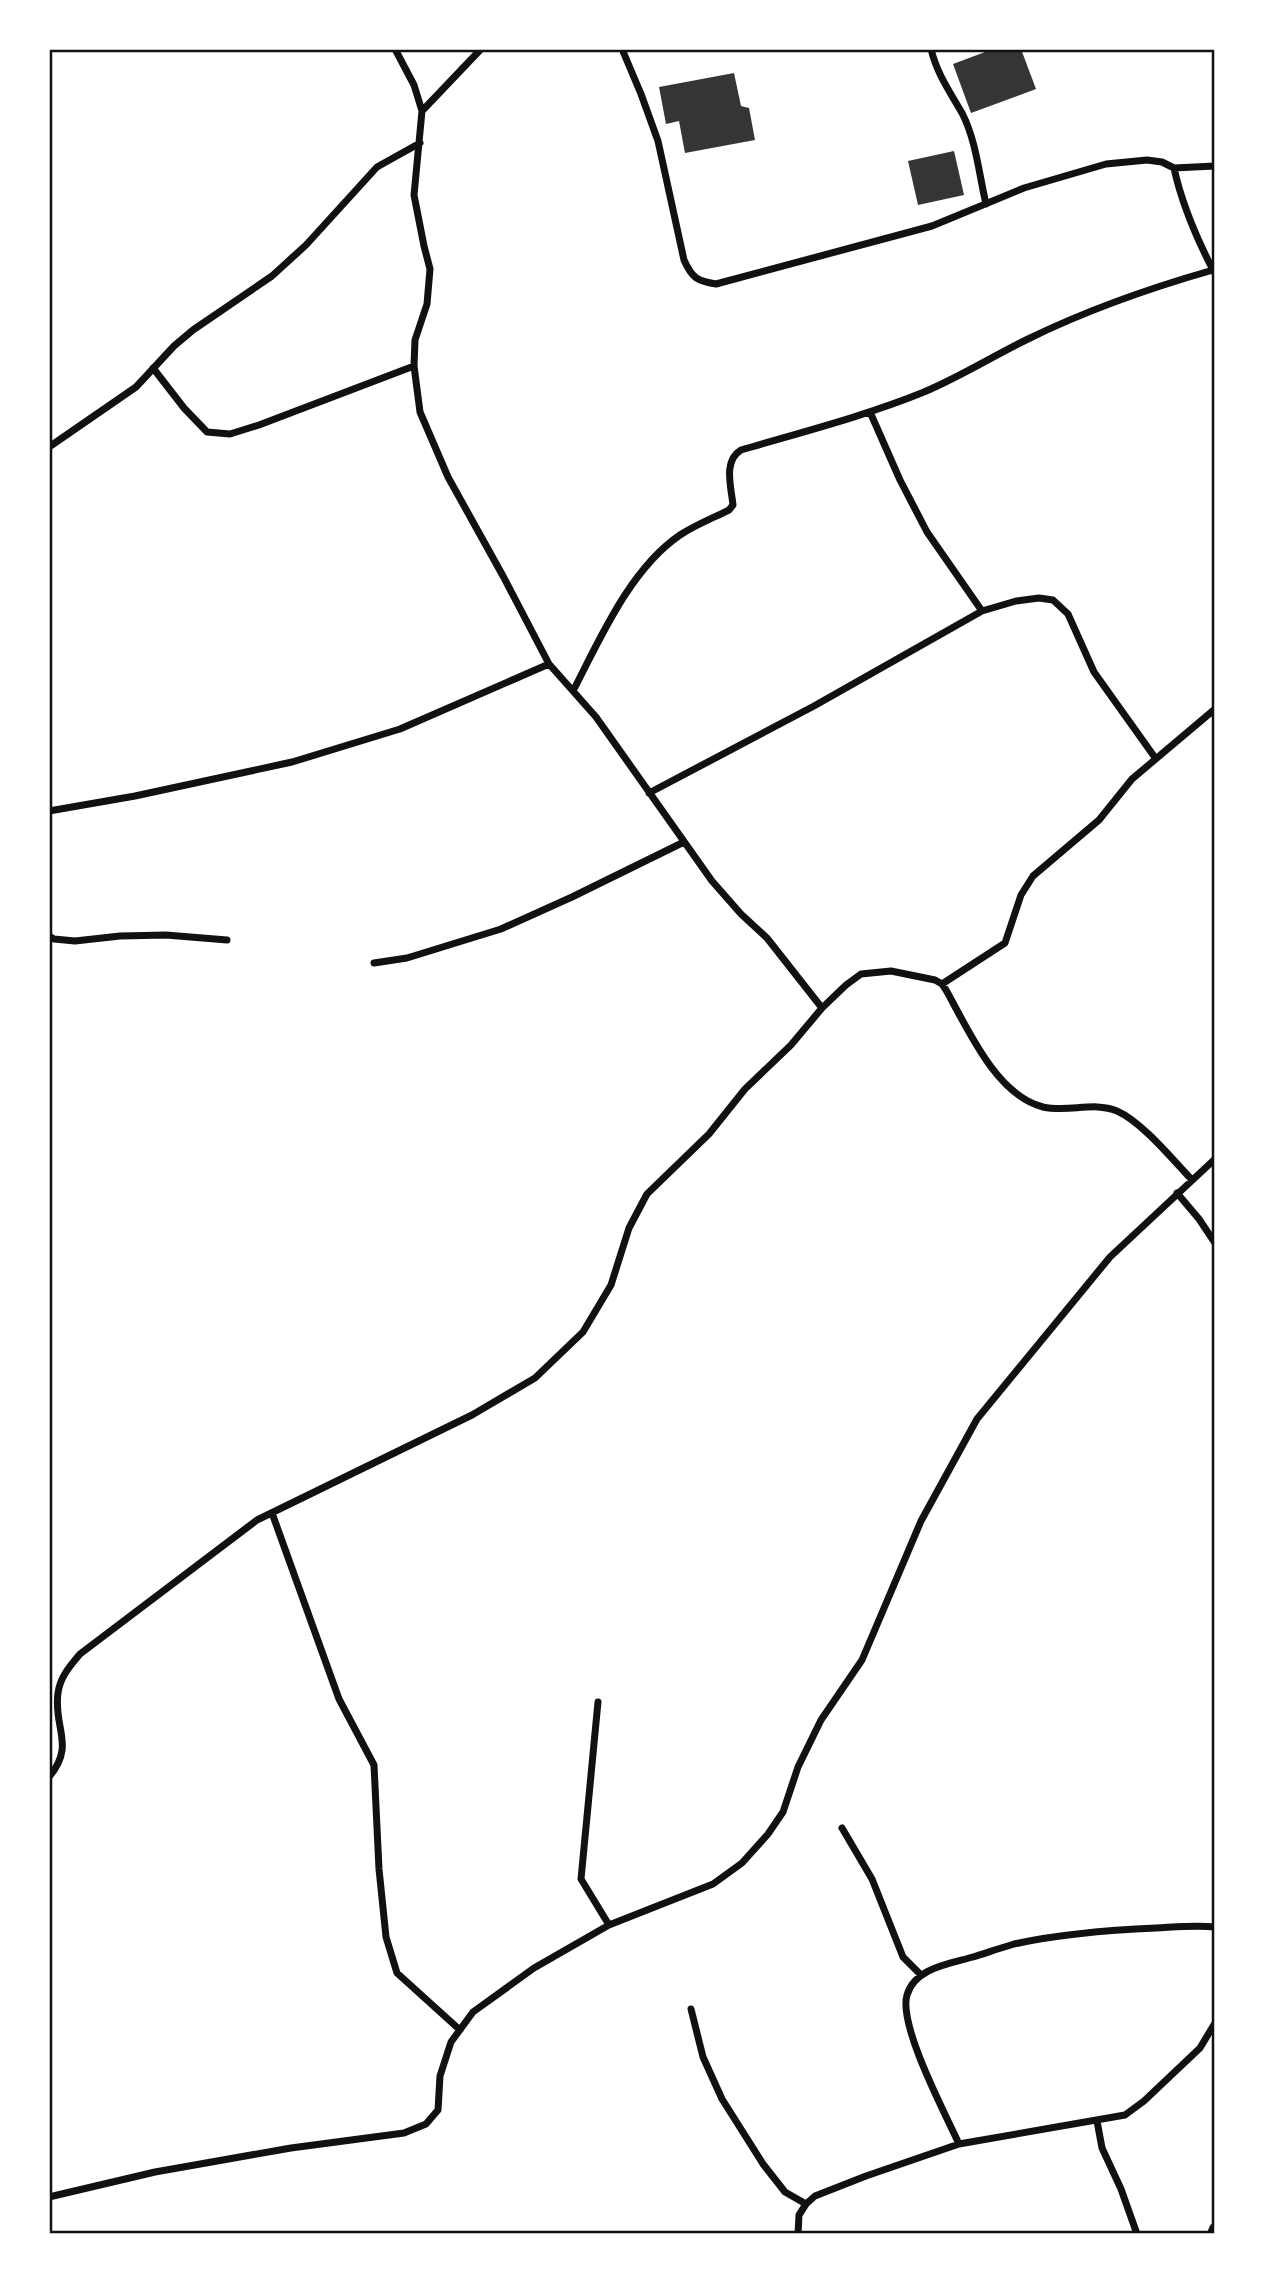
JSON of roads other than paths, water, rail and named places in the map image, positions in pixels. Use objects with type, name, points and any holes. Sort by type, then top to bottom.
[{"type":"street","points":[[395,49],[414,85],[422,111],[414,195],[430,269],[427,304],[415,341],[414,366],[420,412],[448,477],[549,664],[596,717],[712,881],[767,938],[822,1008]]},
{"type":"street","points":[[622,49],[658,141],[684,260],[688,270],[698,281],[716,284],[744,278],[932,226],[1024,188],[1106,164],[1147,160],[1162,162],[1174,168],[1215,166]]},
{"type":"street","points":[[931,49],[942,81],[962,114],[970,135],[986,204]]},
{"type":"street","points":[[422,111],[479,50]]},
{"type":"street","points":[[49,447],[127,393],[193,330],[272,276],[306,245],[377,167],[420,143]]},
{"type":"street","points":[[573,691],[632,585],[653,560],[679,535],[729,510],[733,505],[730,462],[733,455],[741,450],[870,412],[924,392],[1028,338],[1143,290],[1214,272],[1194,233],[1174,168]]},
{"type":"street","points":[[153,368],[184,408],[207,432],[230,434],[414,366]]},
{"type":"street","points":[[870,412],[927,532],[982,611]]},
{"type":"street","points":[[649,793],[814,706],[982,611],[1038,598],[1053,600],[1068,614],[1094,672],[1156,759]]},
{"type":"street","points":[[49,811],[135,796],[292,762],[400,729],[549,664]]},
{"type":"street","points":[[942,984],[1005,943],[1021,895],[1033,876],[1099,820],[1132,779],[1215,709]]},
{"type":"street","points":[[374,963],[407,958],[500,929],[684,842]]},
{"type":"street","points":[[49,936],[75,941],[166,934],[227,940]]},
{"type":"street","points":[[49,1777],[59,1765],[64,1751],[57,1710],[58,1690],[65,1672],[80,1654],[257,1520],[472,1415],[536,1378],[583,1332],[611,1285],[629,1228],[647,1194],[709,1134],[745,1089],[791,1045],[822,1008],[861,974],[891,971],[935,980],[942,984],[983,1057],[1016,1094],[1043,1107],[1074,1109],[1096,1105],[1121,1112],[1150,1136],[1192,1180]]},
{"type":"street","points":[[49,2197],[155,2172],[264,2152],[404,2133],[426,2124],[438,2110],[440,2076],[452,2042],[474,2012],[534,1968],[609,1925],[713,1884],[742,1863],[783,1812],[798,1767],[821,1720],[862,1660],[921,1521],[976,1419],[1110,1257],[1215,1159]]},
{"type":"street","points":[[1177,1193],[1215,1243]]},
{"type":"street","points":[[272,1513],[339,1699],[374,1765],[379,1869],[386,1937],[392,1961],[397,1973],[460,2030]]},
{"type":"street","points":[[598,1702],[581,1879],[609,1925]]},
{"type":"street","points":[[842,1828],[873,1879],[903,1957],[921,1975]]},
{"type":"street","points":[[959,2144],[911,2034],[905,2009],[912,1983],[921,1975],[936,1967],[1013,1945],[1059,1937],[1105,1930],[1215,1927]]},
{"type":"street","points":[[691,2009],[703,2057],[722,2099],[763,2164],[785,2192],[806,2204]]},
{"type":"street","points":[[798,2234],[799,2215],[806,2204],[816,2196],[866,2176],[959,2144],[1125,2115],[1144,2101],[1200,2048],[1215,2023]]},
{"type":"street","points":[[1097,2121],[1102,2148],[1121,2189],[1137,2234]]}]
